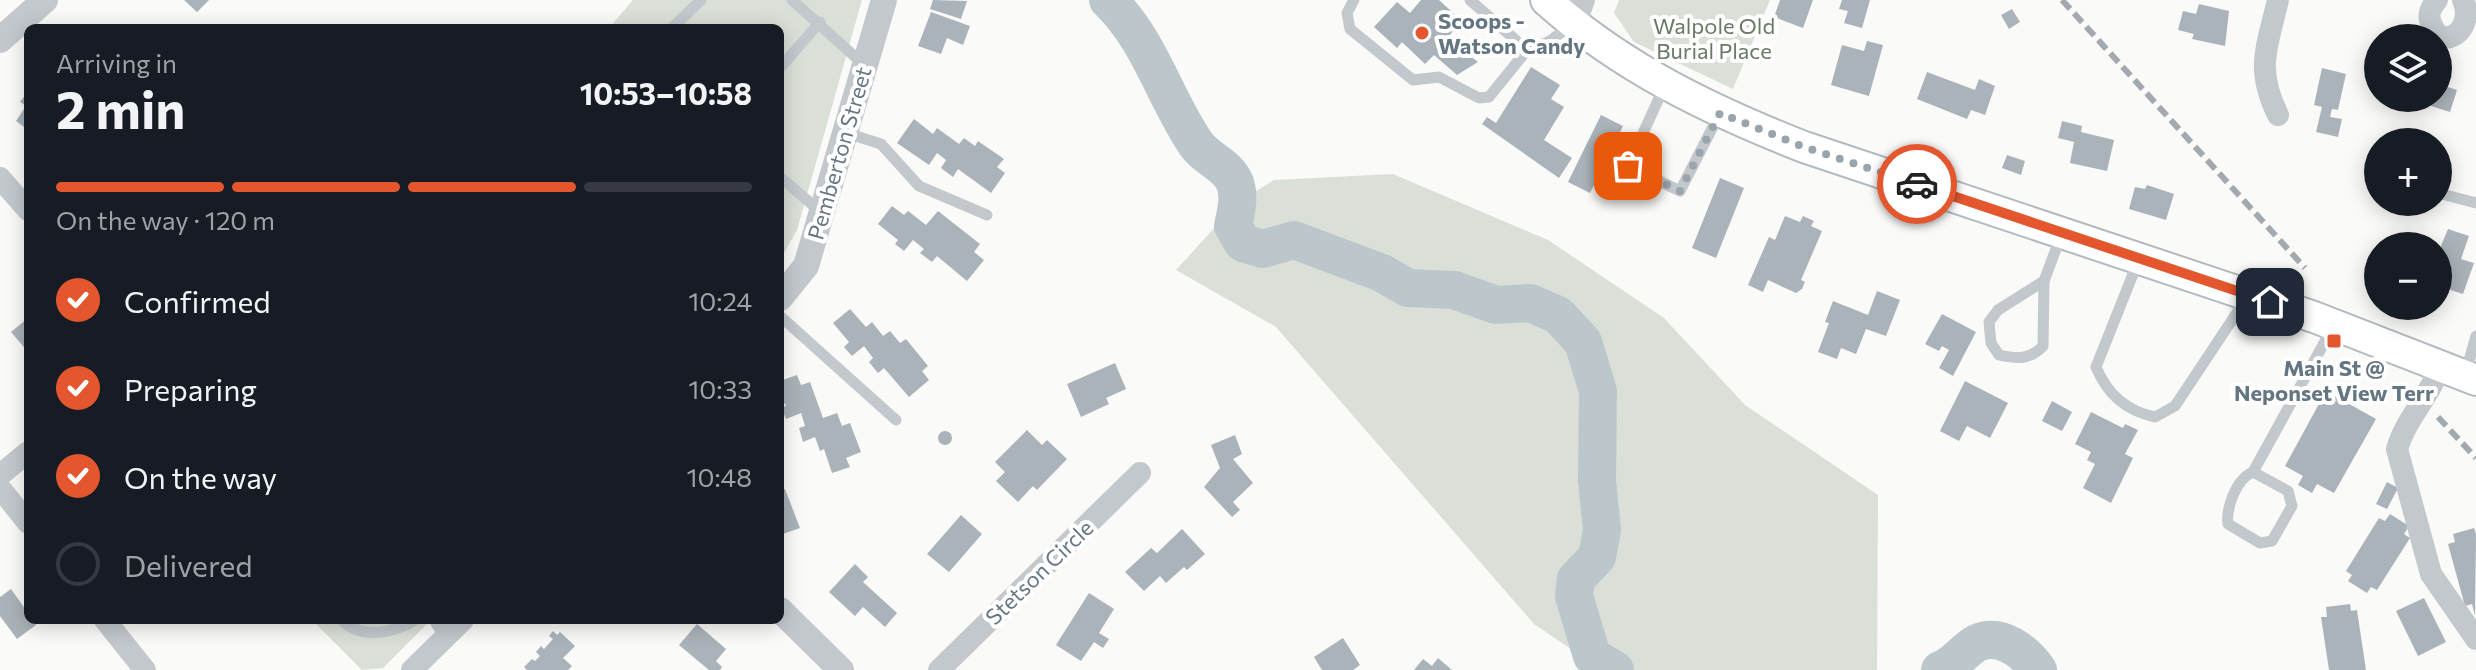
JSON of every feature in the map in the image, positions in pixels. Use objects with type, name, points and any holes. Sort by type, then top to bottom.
[{"type":"main road","points":[[1546,0],[1578,12],[1619,57],[1720,113],[1804,147],[2335,325],[2460,374]]},
{"type":"street","points":[[0,40],[45,0]]},
{"type":"street","name":"Pemberton Street","points":[[784,293],[806,266],[884,0]]},
{"type":"street","points":[[2278,0],[2263,70],[2269,97],[2278,115]]},
{"type":"street","points":[[2437,0],[2432,5],[2431,26],[2441,36],[2455,37],[2473,24],[2470,9],[2463,0]]},
{"type":"street","points":[[0,178],[24,205]]},
{"type":"street","points":[[2460,374],[2435,382],[2400,436],[2397,449],[2431,574],[2476,639]]},
{"type":"street","points":[[0,475],[24,455]]},
{"type":"street","name":"Stetson Circle","points":[[939,670],[1140,473]]},
{"type":"street","points":[[0,488],[24,518]]},
{"type":"street","points":[[784,614],[841,670]]},
{"type":"street","points":[[108,624],[145,670]]},
{"type":"street","points":[[412,670],[440,629]]},
{"type":"lane","points":[[676,24],[701,0]]},
{"type":"lane","points":[[792,0],[820,22],[865,66]]},
{"type":"lane","points":[[1354,0],[1347,13],[1350,29],[1413,80],[1439,77],[1485,99],[1527,50],[1550,41],[1578,12]]},
{"type":"lane","points":[[1470,0],[1527,50]]},
{"type":"lane","points":[[784,63],[820,22]]},
{"type":"lane","points":[[1665,85],[1628,166],[1680,191],[1720,113]]},
{"type":"lane","points":[[845,133],[881,144],[919,186],[987,215]]},
{"type":"lane","points":[[784,180],[822,212]]},
{"type":"lane","points":[[2452,197],[2476,203]]},
{"type":"lane","points":[[2044,281],[1998,310],[1989,322],[1991,343],[1999,355],[2015,358],[2034,356],[2043,346],[2044,281],[2062,232]]},
{"type":"lane","points":[[2139,259],[2096,367],[2103,384],[2135,413],[2155,417],[2175,406],[2249,295]]},
{"type":"lane","points":[[784,320],[896,420]]},
{"type":"lane","points":[[2253,472],[2288,491],[2292,506],[2272,541],[2260,543],[2228,524],[2226,513],[2246,474],[2253,472],[2335,325]]},
{"type":"lane","points":[[2460,374],[2476,336]]},
{"type":"lane","points":[[345,624],[349,629],[377,633],[409,624]]},
{"type":"green space","points":[[633,0],[862,0],[797,230],[784,253],[784,24],[612,24]]},
{"type":"green space","name":"Walpole Old Burial Place","points":[[1619,0],[1770,0],[1733,89],[1634,42],[1614,13]]},
{"type":"green space","points":[[1393,174],[1548,240],[1664,318],[1745,405],[1878,495],[1877,670],[1602,670],[1534,624],[1276,327],[1176,270],[1238,202],[1274,180]]},
{"type":"green space","points":[[316,624],[427,624],[383,668],[362,670]]},
{"type":"building","points":[[184,0],[209,0],[197,12]]},
{"type":"building","points":[[933,0],[967,1],[961,19],[930,9]]},
{"type":"building","points":[[1421,0],[1439,0],[1462,21],[1447,38],[1478,62],[1457,75],[1434,55],[1425,64],[1402,42],[1397,48],[1374,27],[1397,2],[1410,13]]},
{"type":"building","points":[[1780,0],[1813,0],[1803,28],[1774,17]]},
{"type":"building","points":[[1842,0],[1870,0],[1862,28],[1844,23],[1848,11],[1839,9]]},
{"type":"building","points":[[2199,4],[2229,11],[2225,46],[2192,39],[2194,34],[2178,30],[2183,11],[2196,14]]},
{"type":"building","points":[[2012,9],[2020,22],[2009,29],[2001,15]]},
{"type":"building","points":[[931,12],[970,26],[963,45],[947,38],[941,54],[918,46]]},
{"type":"building","points":[[1867,41],[1883,45],[1869,96],[1831,85],[1842,45],[1864,51]]},
{"type":"building","points":[[1531,67],[1560,85],[1551,99],[1564,107],[1544,140],[1572,158],[1559,178],[1482,124],[1487,117],[1496,123]]},
{"type":"building","points":[[2322,68],[2346,74],[2338,110],[2332,109],[2330,117],[2342,119],[2338,137],[2316,132],[2322,107],[2314,105]]},
{"type":"building","points":[[1927,72],[1975,90],[1979,79],[1995,86],[1985,115],[1971,110],[1967,119],[1917,99]]},
{"type":"building","points":[[2452,88],[2457,90],[2452,106]]},
{"type":"building","points":[[24,109],[24,127],[16,121]]},
{"type":"building","points":[[1601,115],[1623,126],[1590,193],[1568,182]]},
{"type":"building","points":[[914,119],[933,134],[937,128],[959,144],[964,138],[975,146],[978,141],[1004,159],[997,167],[1005,173],[991,193],[958,169],[953,177],[941,168],[946,160],[937,153],[929,165],[897,143]]},
{"type":"building","points":[[2062,121],[2082,126],[2081,132],[2114,140],[2107,171],[2070,163],[2074,142],[2058,138]]},
{"type":"building","points":[[2007,155],[2025,161],[2021,175],[2002,168]]},
{"type":"building","points":[[1720,178],[1744,188],[1716,258],[1692,248]]},
{"type":"building","points":[[2147,185],[2174,194],[2166,220],[2129,209],[2135,187],[2145,189]]},
{"type":"building","points":[[892,206],[904,215],[908,211],[926,225],[938,211],[980,244],[974,252],[984,260],[967,281],[937,256],[932,262],[920,253],[924,249],[913,240],[904,251],[895,244],[898,240],[878,224]]},
{"type":"building","points":[[1785,216],[1800,222],[1803,216],[1814,221],[1811,226],[1822,231],[1801,280],[1805,282],[1802,289],[1796,293],[1768,280],[1763,292],[1748,285],[1769,237],[1775,240]]},
{"type":"building","points":[[2448,229],[2469,236],[2461,259],[2474,263],[2463,294],[2452,290],[2452,232],[2447,232]]},
{"type":"building","points":[[1877,291],[1900,300],[1886,336],[1866,329],[1856,354],[1841,348],[1837,359],[1818,352],[1833,301],[1868,315]]},
{"type":"building","points":[[850,309],[866,327],[872,322],[883,336],[890,331],[900,343],[906,339],[928,366],[922,371],[929,380],[909,397],[884,368],[878,373],[869,362],[873,358],[864,346],[852,356],[844,347],[849,342],[833,323]]},
{"type":"building","points":[[1942,314],[1976,332],[1953,376],[1939,368],[1949,350],[1942,346],[1939,351],[1925,344]]},
{"type":"building","points":[[24,321],[24,347],[11,332]]},
{"type":"building","points":[[1115,363],[1126,389],[1106,398],[1109,404],[1081,417],[1067,384]]},
{"type":"building","points":[[797,375],[801,385],[810,382],[823,418],[837,413],[842,426],[850,423],[861,452],[846,458],[850,467],[832,473],[824,449],[820,451],[815,437],[803,442],[799,428],[805,426],[801,413],[786,419],[784,414],[784,380]]},
{"type":"building","points":[[1965,381],[2008,403],[1990,438],[1967,426],[1959,441],[1940,431]]},
{"type":"building","points":[[2326,391],[2376,419],[2334,493],[2317,484],[2312,493],[2298,485],[2303,476],[2285,466]]},
{"type":"building","points":[[2052,401],[2072,412],[2062,431],[2042,421]]},
{"type":"building","points":[[2091,412],[2123,428],[2125,424],[2138,430],[2125,454],[2133,458],[2111,503],[2083,488],[2095,464],[2087,460],[2091,452],[2075,444]]},
{"type":"building","points":[[1027,430],[1042,445],[1047,440],[1067,459],[1037,490],[1033,486],[1018,502],[996,481],[1005,472],[995,462]]},
{"type":"building","points":[[945,431],[952,438],[945,445],[938,438]]},
{"type":"building","points":[[1235,435],[1242,454],[1233,459],[1253,483],[1233,502],[1240,510],[1232,517],[1204,487],[1220,468],[1211,445]]},
{"type":"building","points":[[2387,482],[2398,488],[2387,509],[2376,504]]},
{"type":"building","points":[[784,489],[800,528],[784,534]]},
{"type":"building","points":[[2390,514],[2409,526],[2404,534],[2410,538],[2377,590],[2371,587],[2367,593],[2348,581],[2352,575],[2346,571],[2379,518],[2385,521]]},
{"type":"building","points":[[961,515],[982,534],[949,572],[927,554]]},
{"type":"building","points":[[2474,528],[2475,616],[2472,604],[2465,606],[2448,544],[2455,542],[2453,534]]},
{"type":"building","points":[[1182,529],[1205,554],[1166,583],[1160,576],[1144,591],[1125,572],[1151,548],[1157,553]]},
{"type":"building","points":[[855,564],[868,577],[863,582],[897,613],[885,627],[863,607],[855,616],[829,592]]},
{"type":"building","points":[[11,589],[24,607],[24,624],[36,625],[17,639],[0,616],[0,597]]},
{"type":"building","points":[[1089,593],[1114,609],[1099,633],[1109,639],[1103,648],[1094,642],[1081,661],[1056,645]]},
{"type":"building","points":[[2424,598],[2446,642],[2418,656],[2396,611]]},
{"type":"building","points":[[2350,604],[2351,611],[2357,610],[2366,670],[2329,670],[2321,617],[2327,617],[2326,607]]},
{"type":"building","points":[[697,624],[726,649],[716,661],[722,667],[720,670],[709,670],[679,645]]},
{"type":"building","points":[[553,631],[557,635],[560,632],[575,646],[563,658],[572,666],[568,670],[527,670],[524,667],[540,656],[536,652],[541,646],[544,649],[553,639],[549,636]]},
{"type":"building","points":[[1343,638],[1360,665],[1353,670],[1322,670],[1314,657]]},
{"type":"building","points":[[1438,658],[1452,670],[1414,670],[1423,659],[1432,666]]},
{"type":"waterway","points":[[1108,0],[1135,33],[1196,144],[1232,177],[1237,194],[1233,226],[1243,243],[1263,249],[1294,240],[1382,273],[1408,288],[1454,290],[1496,305],[1530,303],[1558,315],[1583,342],[1598,391],[1597,480],[1602,530],[1597,557],[1576,579],[1574,596],[1592,656],[1615,670]]},
{"type":"waterway","points":[[1940,670],[1977,643],[1986,640],[2012,646],[2038,670]]},
{"type":"railway","points":[[2062,0],[2305,268]]},
{"type":"railway","points":[[2438,417],[2476,458]]},
{"type":"way so far","points":[[1628,166],[1680,191],[1720,113],[1804,147],[1917,184]]},
{"type":"place","name":"Scoops - Watson Candy","points":[[1422,33]]},
{"type":"place","name":"Main St @ Neponset View Terr","points":[[2334,341]]},
{"type":"route","points":[[1917,184],[2270,302]]}]
